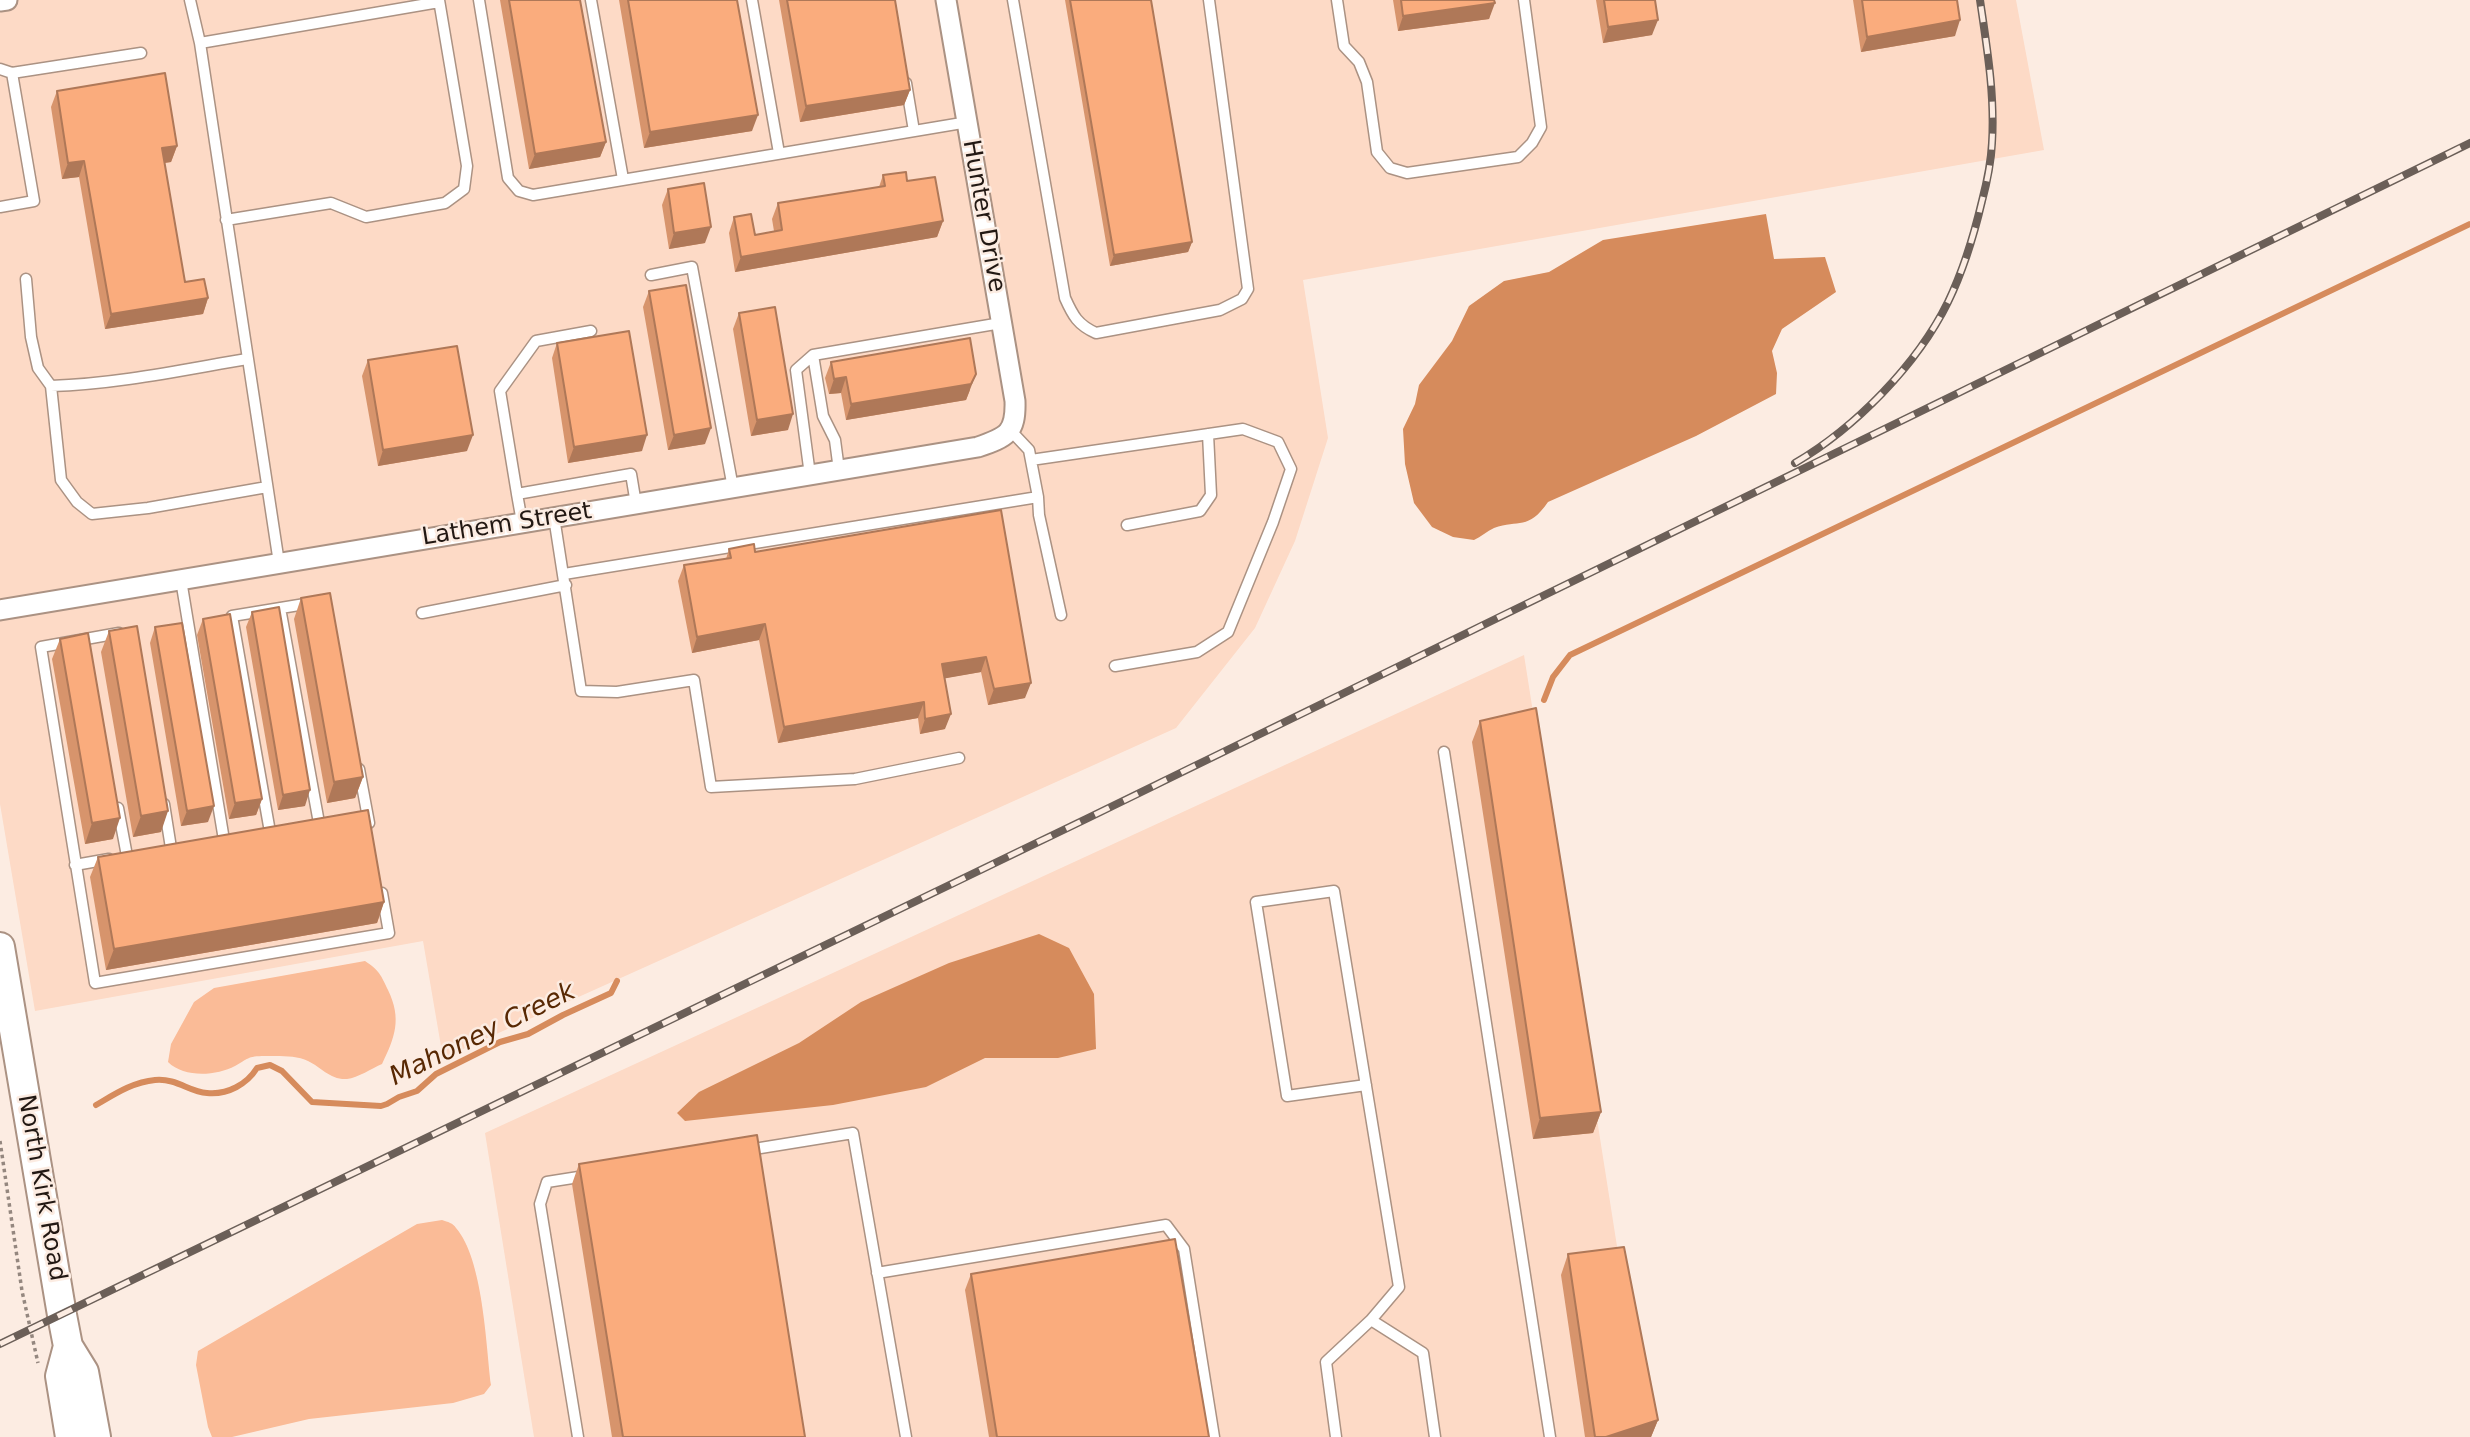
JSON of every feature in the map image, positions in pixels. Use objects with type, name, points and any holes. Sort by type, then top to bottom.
[{"type":"street","points":[[0,1],[7,0]]},
{"type":"street","name":"Hunter Drive","points":[[946,0],[1015,401],[1011,431]]},
{"type":"street","name":"Lathem Street","points":[[0,610],[978,447],[999,440],[1011,431]]},
{"type":"street","name":"North Kirk Road","points":[[0,947],[68,1346],[84,1372],[96,1437]]},
{"type":"street","name":"North Kirk Road","points":[[68,1346],[60,1376],[70,1437]]},
{"type":"lane","points":[[190,0],[200,43],[279,563]]},
{"type":"lane","points":[[479,0],[508,178],[519,191],[533,195],[968,122]]},
{"type":"lane","points":[[591,0],[623,179]]},
{"type":"lane","points":[[752,0],[779,153]]},
{"type":"lane","points":[[1013,0],[1065,298],[1073,317],[1082,327],[1096,333],[1220,310],[1242,299],[1248,289],[1209,0]]},
{"type":"lane","points":[[1337,0],[1344,46],[1359,62],[1367,82],[1377,152],[1390,168],[1407,173],[1518,157],[1532,143],[1541,127],[1524,0]]},
{"type":"lane","points":[[200,43],[439,1],[467,166],[464,189],[445,203],[366,217],[331,203],[226,220]]},
{"type":"lane","points":[[0,67],[12,74],[141,53]]},
{"type":"lane","points":[[0,207],[34,201],[12,74]]},
{"type":"lane","points":[[905,75],[914,131]]},
{"type":"lane","points":[[651,275],[692,267],[733,488]]},
{"type":"lane","points":[[26,279],[31,337],[38,368],[51,386],[61,481],[77,502],[92,514],[148,508],[267,487]]},
{"type":"lane","points":[[810,475],[796,370],[813,355],[1002,323]]},
{"type":"lane","points":[[522,522],[500,391],[536,341],[591,331]]},
{"type":"lane","points":[[813,355],[823,416],[835,440],[839,470]]},
{"type":"lane","points":[[51,386],[126,379],[247,359]]},
{"type":"lane","points":[[1031,460],[1243,429],[1278,442],[1292,469],[1228,632],[1197,652],[1115,666]]},
{"type":"lane","points":[[1011,431],[1029,450],[1061,615]]},
{"type":"lane","points":[[1127,525],[1200,511],[1211,495],[1208,434]]},
{"type":"lane","points":[[517,494],[631,474],[636,504]]},
{"type":"lane","points":[[422,612],[565,580],[1038,496]]},
{"type":"lane","points":[[554,517],[581,691],[617,692],[694,680],[711,787],[855,779],[959,758]]},
{"type":"lane","points":[[181,580],[225,840]]},
{"type":"lane","points":[[270,832],[232,616],[316,602]]},
{"type":"lane","points":[[280,608],[320,823]]},
{"type":"lane","points":[[136,630],[41,647],[94,983],[389,933],[379,880]]},
{"type":"lane","points":[[88,639],[90,652]]},
{"type":"lane","points":[[1444,752],[1550,1437]]},
{"type":"lane","points":[[358,761],[370,828]]},
{"type":"lane","points":[[163,794],[172,848]]},
{"type":"lane","points":[[117,802],[127,856]]},
{"type":"lane","points":[[355,817],[367,815]]},
{"type":"lane","points":[[307,825],[331,821]]},
{"type":"lane","points":[[259,834],[283,830]]},
{"type":"lane","points":[[211,842],[236,838]]},
{"type":"lane","points":[[160,850],[185,846]]},
{"type":"lane","points":[[75,864],[138,854]]},
{"type":"lane","points":[[1336,1437],[1326,1362],[1371,1320],[1399,1287],[1366,1085],[1334,891],[1256,902],[1287,1096],[1366,1085]]},
{"type":"lane","points":[[733,1152],[853,1133],[906,1437]]},
{"type":"lane","points":[[578,1437],[540,1204],[547,1182],[600,1174]]},
{"type":"lane","points":[[877,1273],[1166,1225],[1184,1249],[1214,1437]]},
{"type":"lane","points":[[1371,1320],[1423,1353],[1435,1437]]},
{"type":"path","points":[[0,1141],[22,1291],[37,1361]]},
{"type":"shaded area","points":[[0,0],[2016,0],[2044,150],[1303,280],[1328,438],[1295,541],[1255,628],[1176,728],[443,1058],[423,941],[35,1011],[0,804]]},
{"type":"shaded area","points":[[1766,214],[1774,259],[1825,257],[1836,292],[1782,329],[1772,351],[1777,373],[1776,394],[1696,436],[1548,502],[1529,521],[1494,528],[1474,540],[1453,537],[1432,527],[1414,503],[1405,464],[1403,429],[1415,404],[1419,385],[1452,341],[1469,306],[1504,281],[1549,272],[1603,240]]},
{"type":"shaded area","points":[[1524,655],[1647,1437],[534,1437],[485,1133]]},
{"type":"shaded area","points":[[1039,934],[1069,948],[1094,994],[1096,1049],[1058,1058],[985,1058],[926,1087],[833,1105],[685,1121],[677,1113],[699,1092],[799,1043],[861,1002],[949,963]]},
{"type":"shaded area","points":[[365,961],[374,967],[381,977],[395,1010],[395,1028],[382,1064],[360,1075],[341,1079],[308,1061],[293,1057],[248,1058],[219,1072],[200,1074],[183,1071],[168,1062],[171,1044],[194,1002],[214,988]]},
{"type":"shaded area","points":[[442,1220],[453,1225],[465,1242],[478,1280],[491,1385],[484,1394],[453,1403],[309,1419],[232,1437],[212,1437],[196,1365],[198,1351],[417,1224]]},
{"type":"building","points":[[509,0],[580,0],[606,142],[535,154]]},
{"type":"building","points":[[628,0],[737,0],[758,115],[650,132]]},
{"type":"building","points":[[787,0],[895,0],[910,90],[806,106]]},
{"type":"building","points":[[1070,0],[1151,0],[1192,242],[1114,255]]},
{"type":"building","points":[[1401,0],[1494,0],[1495,3],[1403,16]]},
{"type":"building","points":[[1604,0],[1655,0],[1658,20],[1608,27]]},
{"type":"building","points":[[1862,0],[1957,0],[1960,20],[1867,37]]},
{"type":"building","points":[[165,73],[177,146],[162,148],[185,282],[204,279],[208,298],[111,314],[84,161],[68,163],[57,91]]},
{"type":"building","points":[[906,172],[907,181],[935,177],[943,221],[741,257],[734,217],[751,214],[755,235],[782,230],[778,203],[885,186],[883,175]]},
{"type":"building","points":[[704,183],[711,227],[674,233],[668,189]]},
{"type":"building","points":[[686,285],[711,428],[674,435],[649,291]]},
{"type":"building","points":[[775,307],[793,414],[757,420],[739,313]]},
{"type":"building","points":[[629,331],[647,435],[574,447],[557,343]]},
{"type":"building","points":[[970,338],[976,374],[971,384],[851,404],[846,377],[834,379],[831,362]]},
{"type":"building","points":[[457,346],[473,435],[383,450],[368,360]]},
{"type":"building","points":[[1001,510],[1031,683],[994,689],[986,657],[942,664],[951,714],[925,719],[924,702],[784,727],[765,624],[697,637],[684,565],[731,558],[729,549],[754,544],[755,552]]},
{"type":"building","points":[[330,593],[363,777],[334,782],[301,598]]},
{"type":"building","points":[[279,607],[310,790],[283,795],[252,612]]},
{"type":"building","points":[[230,614],[262,799],[235,803],[203,619]]},
{"type":"building","points":[[182,623],[214,806],[187,811],[155,627]]},
{"type":"building","points":[[137,626],[168,811],[141,816],[109,631]]},
{"type":"building","points":[[88,633],[120,818],[92,823],[60,639]]},
{"type":"building","points":[[1536,708],[1601,1112],[1540,1118],[1480,721]]},
{"type":"building","points":[[368,810],[384,902],[114,949],[98,857]]},
{"type":"building","points":[[757,1135],[805,1437],[623,1437],[579,1164]]},
{"type":"building","points":[[1175,1239],[1209,1437],[997,1437],[971,1274]]},
{"type":"building","points":[[1624,1247],[1658,1420],[1606,1437],[1595,1437],[1568,1254]]},
{"type":"waterway","points":[[1544,700],[1553,677],[1570,655],[2470,224]]},
{"type":"waterway","name":"Mahoney Creek","points":[[96,1105],[132,1086],[155,1080],[170,1081],[200,1092],[222,1092],[248,1079],[257,1068],[270,1065],[282,1071],[312,1102],[381,1106],[417,1091],[436,1074],[500,1042],[528,1034],[611,993],[617,981]]},
{"type":"railway","points":[[1795,463],[1840,432],[1902,371],[1935,326],[1959,278],[1987,180],[1993,125],[1988,54],[1980,0]]},
{"type":"railway","points":[[0,1344],[1086,819],[2470,143]]}]
